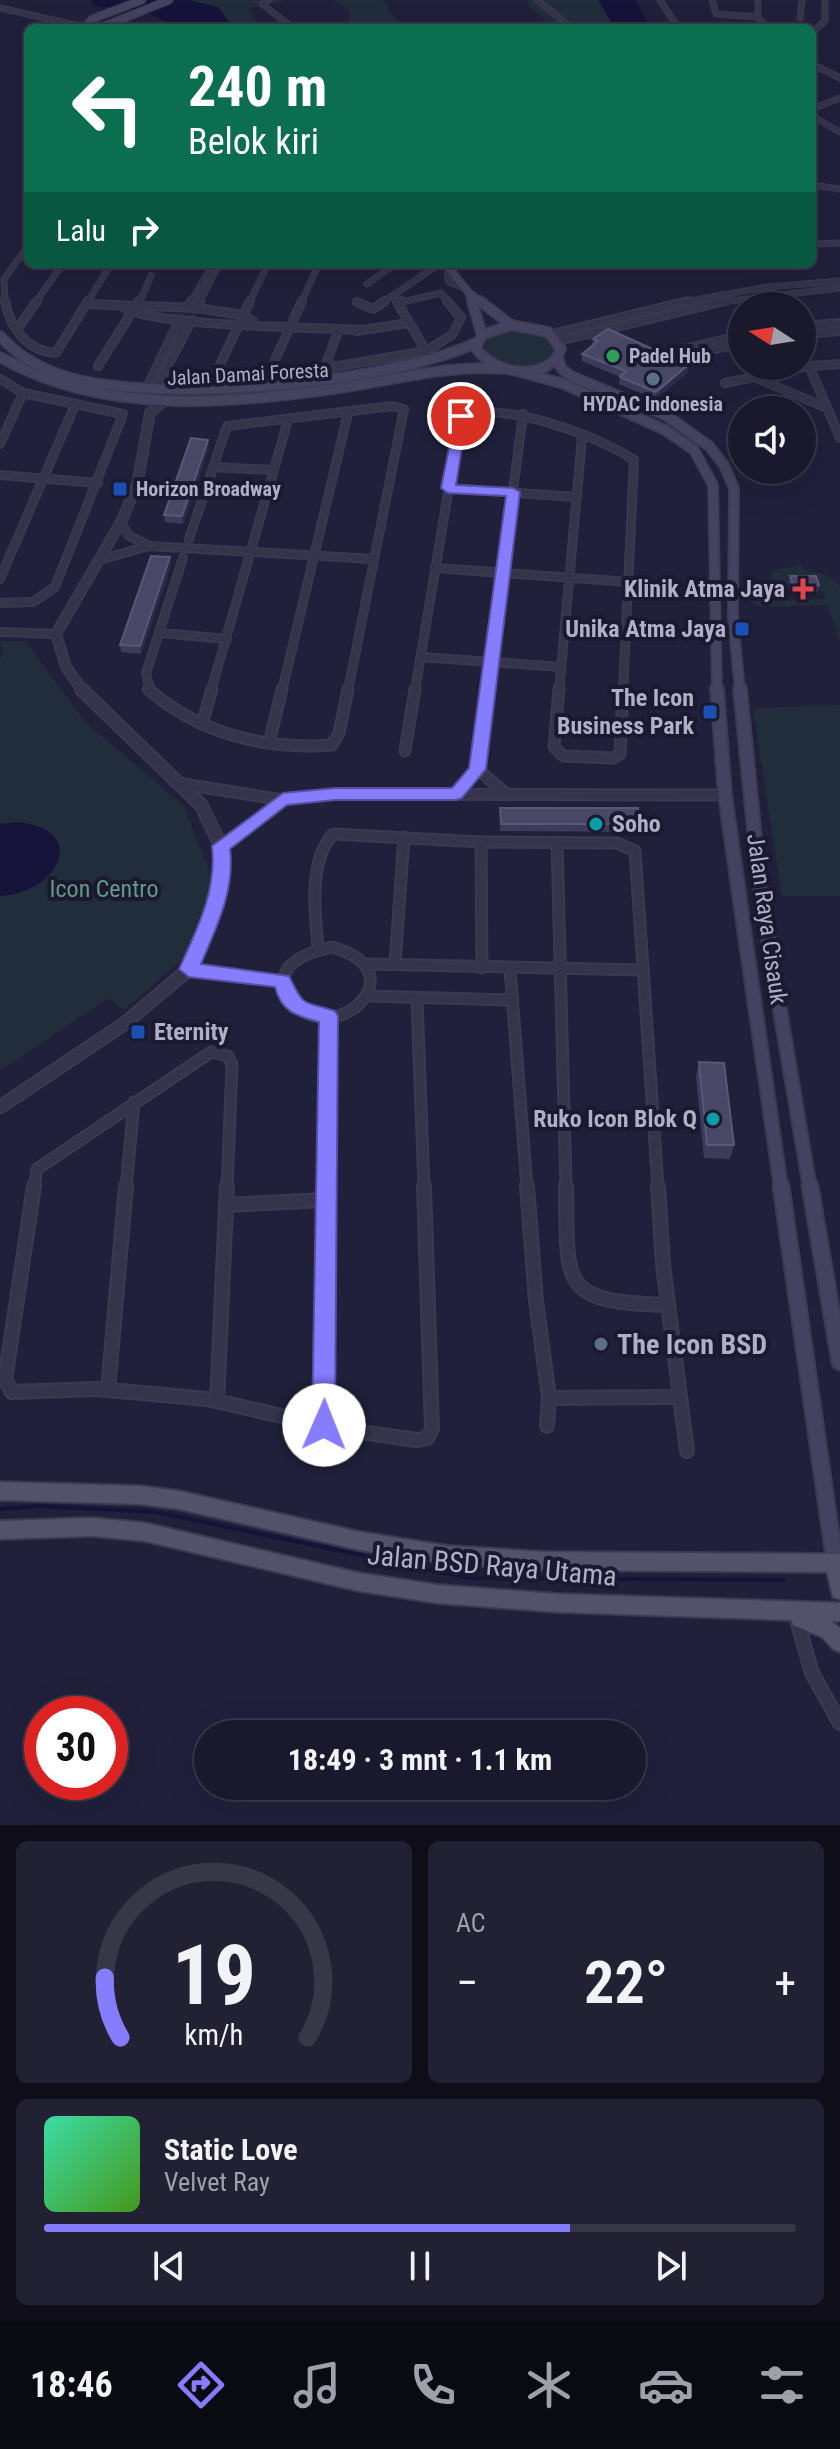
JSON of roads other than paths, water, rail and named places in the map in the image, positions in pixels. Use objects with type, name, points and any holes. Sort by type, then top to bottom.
[{"type":"main road","points":[[89,24],[142,0]]},
{"type":"main road","points":[[108,24],[169,0]]},
{"type":"main road","points":[[451,268],[468,291],[511,325],[526,325],[555,337],[561,349],[558,357],[534,370],[517,371]]},
{"type":"main road","points":[[468,291],[480,338],[478,355],[503,369]]},
{"type":"main road","name":"Jalan Damai Foresta","points":[[0,357],[43,381],[78,391],[168,397],[360,373],[445,357],[511,325]]},
{"type":"main road","name":"Jalan Damai Foresta","points":[[0,336],[22,357],[53,372],[91,382],[211,393],[342,387],[460,366],[517,371]]},
{"type":"main road","name":"Jalan Raya Cisauk","points":[[558,357],[561,368],[571,376],[660,414],[704,441],[728,469],[734,488],[733,618],[761,898],[840,1362]]},
{"type":"main road","name":"Jalan Raya Cisauk","points":[[517,371],[564,384],[665,430],[694,450],[709,475],[714,495],[713,603],[725,795],[840,1590]]},
{"type":"main road","points":[[43,381],[53,372]]},
{"type":"main road","name":"Jalan BSD Raya Utama","points":[[0,1491],[140,1495],[179,1500],[360,1541],[448,1555],[545,1561],[838,1563]]},
{"type":"main road","name":"Jalan BSD Raya Utama","points":[[0,1530],[92,1527],[145,1532],[359,1582],[438,1594],[558,1603],[840,1612]]},
{"type":"main road","points":[[772,1610],[829,1630],[840,1642]]},
{"type":"street","points":[[269,0],[262,4],[288,24]]},
{"type":"street","points":[[537,0],[567,24]]},
{"type":"street","points":[[660,0],[675,24]]},
{"type":"street","points":[[712,0],[712,10],[716,14],[758,17]]},
{"type":"street","points":[[758,0],[758,17],[764,24]]},
{"type":"street","points":[[800,18],[802,0]]},
{"type":"street","points":[[816,29],[825,21],[825,0]]},
{"type":"street","points":[[0,8],[71,24]]},
{"type":"street","points":[[816,66],[840,78]]},
{"type":"street","points":[[816,107],[840,98]]},
{"type":"street","points":[[816,118],[840,132]]},
{"type":"street","points":[[816,185],[839,186]]},
{"type":"street","points":[[816,244],[840,243]]},
{"type":"street","points":[[24,252],[3,283],[17,329],[33,349],[55,353],[108,268]]},
{"type":"street","points":[[17,329],[60,268]]},
{"type":"street","points":[[187,308],[211,268]]},
{"type":"street","points":[[196,309],[212,268]]},
{"type":"street","points":[[216,373],[266,268]]},
{"type":"street","points":[[269,373],[317,268]]},
{"type":"street","points":[[367,284],[389,268]]},
{"type":"street","points":[[357,302],[373,309],[433,268]]},
{"type":"street","points":[[98,366],[134,313],[151,276]]},
{"type":"street","points":[[555,337],[736,291],[840,281]]},
{"type":"street","points":[[801,292],[840,288]]},
{"type":"street","points":[[339,329],[327,361],[333,367],[426,351],[452,335],[461,318],[445,295],[438,293],[399,301],[408,323],[426,351]]},
{"type":"street","points":[[555,337],[728,301]]},
{"type":"street","points":[[86,304],[125,308],[139,304],[187,308],[245,314],[253,321]]},
{"type":"street","points":[[125,308],[134,313],[180,319],[240,324],[253,321],[290,323],[361,330]]},
{"type":"street","points":[[152,387],[180,319]]},
{"type":"street","points":[[158,373],[192,320]]},
{"type":"street","points":[[336,337],[408,323]]},
{"type":"street","points":[[816,325],[840,323]]},
{"type":"street","points":[[816,333],[840,331]]},
{"type":"street","points":[[728,338],[664,354],[672,358],[728,346]]},
{"type":"street","points":[[816,366],[840,364]]},
{"type":"street","points":[[0,379],[23,393],[123,414],[55,587],[49,594],[33,602],[0,603]]},
{"type":"street","points":[[725,383],[740,380]]},
{"type":"street","points":[[761,380],[827,408]]},
{"type":"street","points":[[815,380],[840,438]]},
{"type":"street","points":[[0,444],[23,393]]},
{"type":"street","points":[[133,397],[150,413]]},
{"type":"street","points":[[0,1107],[124,1024],[189,969],[215,908],[224,869],[221,846],[201,805],[183,784],[81,689],[66,667],[56,634],[121,522],[137,485],[150,413],[168,397]]},
{"type":"street","points":[[0,579],[75,405]]},
{"type":"street","points":[[183,558],[146,673],[148,689],[169,707],[202,724],[269,743],[326,746],[337,741],[406,412],[392,406],[227,426],[189,539]]},
{"type":"street","points":[[405,751],[461,416],[473,410],[523,414],[628,456],[636,466],[621,751],[616,757],[563,756],[555,750],[582,438]]},
{"type":"street","points":[[269,743],[348,413]]},
{"type":"street","points":[[456,794],[477,769],[523,414]]},
{"type":"street","points":[[202,724],[288,420]]},
{"type":"street","points":[[213,467],[273,470]]},
{"type":"street","points":[[0,475],[98,483]]},
{"type":"street","points":[[448,488],[576,497]]},
{"type":"street","points":[[121,522],[128,535],[149,546]]},
{"type":"street","points":[[99,560],[149,546],[373,559]]},
{"type":"street","points":[[435,568],[630,582]]},
{"type":"street","points":[[0,632],[56,634]]},
{"type":"street","points":[[160,633],[227,639]]},
{"type":"street","points":[[420,657],[561,667]]},
{"type":"street","points":[[477,769],[508,795]]},
{"type":"street","points":[[183,784],[283,800],[335,794],[725,795]]},
{"type":"street","points":[[221,846],[283,800]]},
{"type":"street","points":[[318,948],[314,911],[326,838],[344,832],[481,842],[617,843],[635,851],[667,1305],[687,1451]]},
{"type":"street","points":[[395,964],[404,837]]},
{"type":"street","points":[[481,842],[482,968]]},
{"type":"street","points":[[557,842],[568,1269],[577,1287],[595,1299],[667,1305]]},
{"type":"street","points":[[318,948],[346,949],[367,964],[371,974],[367,996],[351,1010],[329,1016],[299,1009],[287,997],[283,981],[290,964],[318,948]]},
{"type":"street","points":[[367,964],[643,970]]},
{"type":"street","points":[[189,969],[283,981]]},
{"type":"street","points":[[510,969],[536,1301],[549,1398],[547,1426]]},
{"type":"street","points":[[367,996],[417,1000],[513,1000]]},
{"type":"street","points":[[217,1401],[232,1065],[228,1056],[211,1052],[45,1161],[35,1173],[5,1380],[12,1392],[108,1390],[217,1401],[324,1425],[417,1440],[427,1438],[432,1429],[417,1000]]},
{"type":"street","points":[[324,1425],[329,1016]]},
{"type":"street","points":[[108,1390],[134,1102]]},
{"type":"street","points":[[226,1205],[326,1200]]},
{"type":"street","points":[[549,1398],[680,1397]]},
{"type":"street","points":[[796,1617],[805,1659],[826,1703],[840,1723]]},
{"type":"waterway","points":[[0,1509],[39,1506],[156,1512],[469,1578],[784,1580]]},
{"type":"place","name":"Padel Hub","points":[[613,356]]},
{"type":"place","name":"HYDAC Indonesia","points":[[653,379]]},
{"type":"place","name":"Horizon Broadway","points":[[120,489]]},
{"type":"place","name":"Klinik Atma Jaya","points":[[803,589]]},
{"type":"place","name":"Unika Atma Jaya","points":[[742,629]]},
{"type":"place","name":"The Icon Business Park","points":[[710,712]]},
{"type":"place","name":"Soho","points":[[596,824]]},
{"type":"place","name":"Eternity","points":[[138,1032]]},
{"type":"place","name":"Ruko Icon Blok Q","points":[[713,1119]]},
{"type":"place","name":"The Icon BSD","points":[[601,1344]]},
{"type":"park label","name":"Icon Centro","points":[[104,889]]}]
